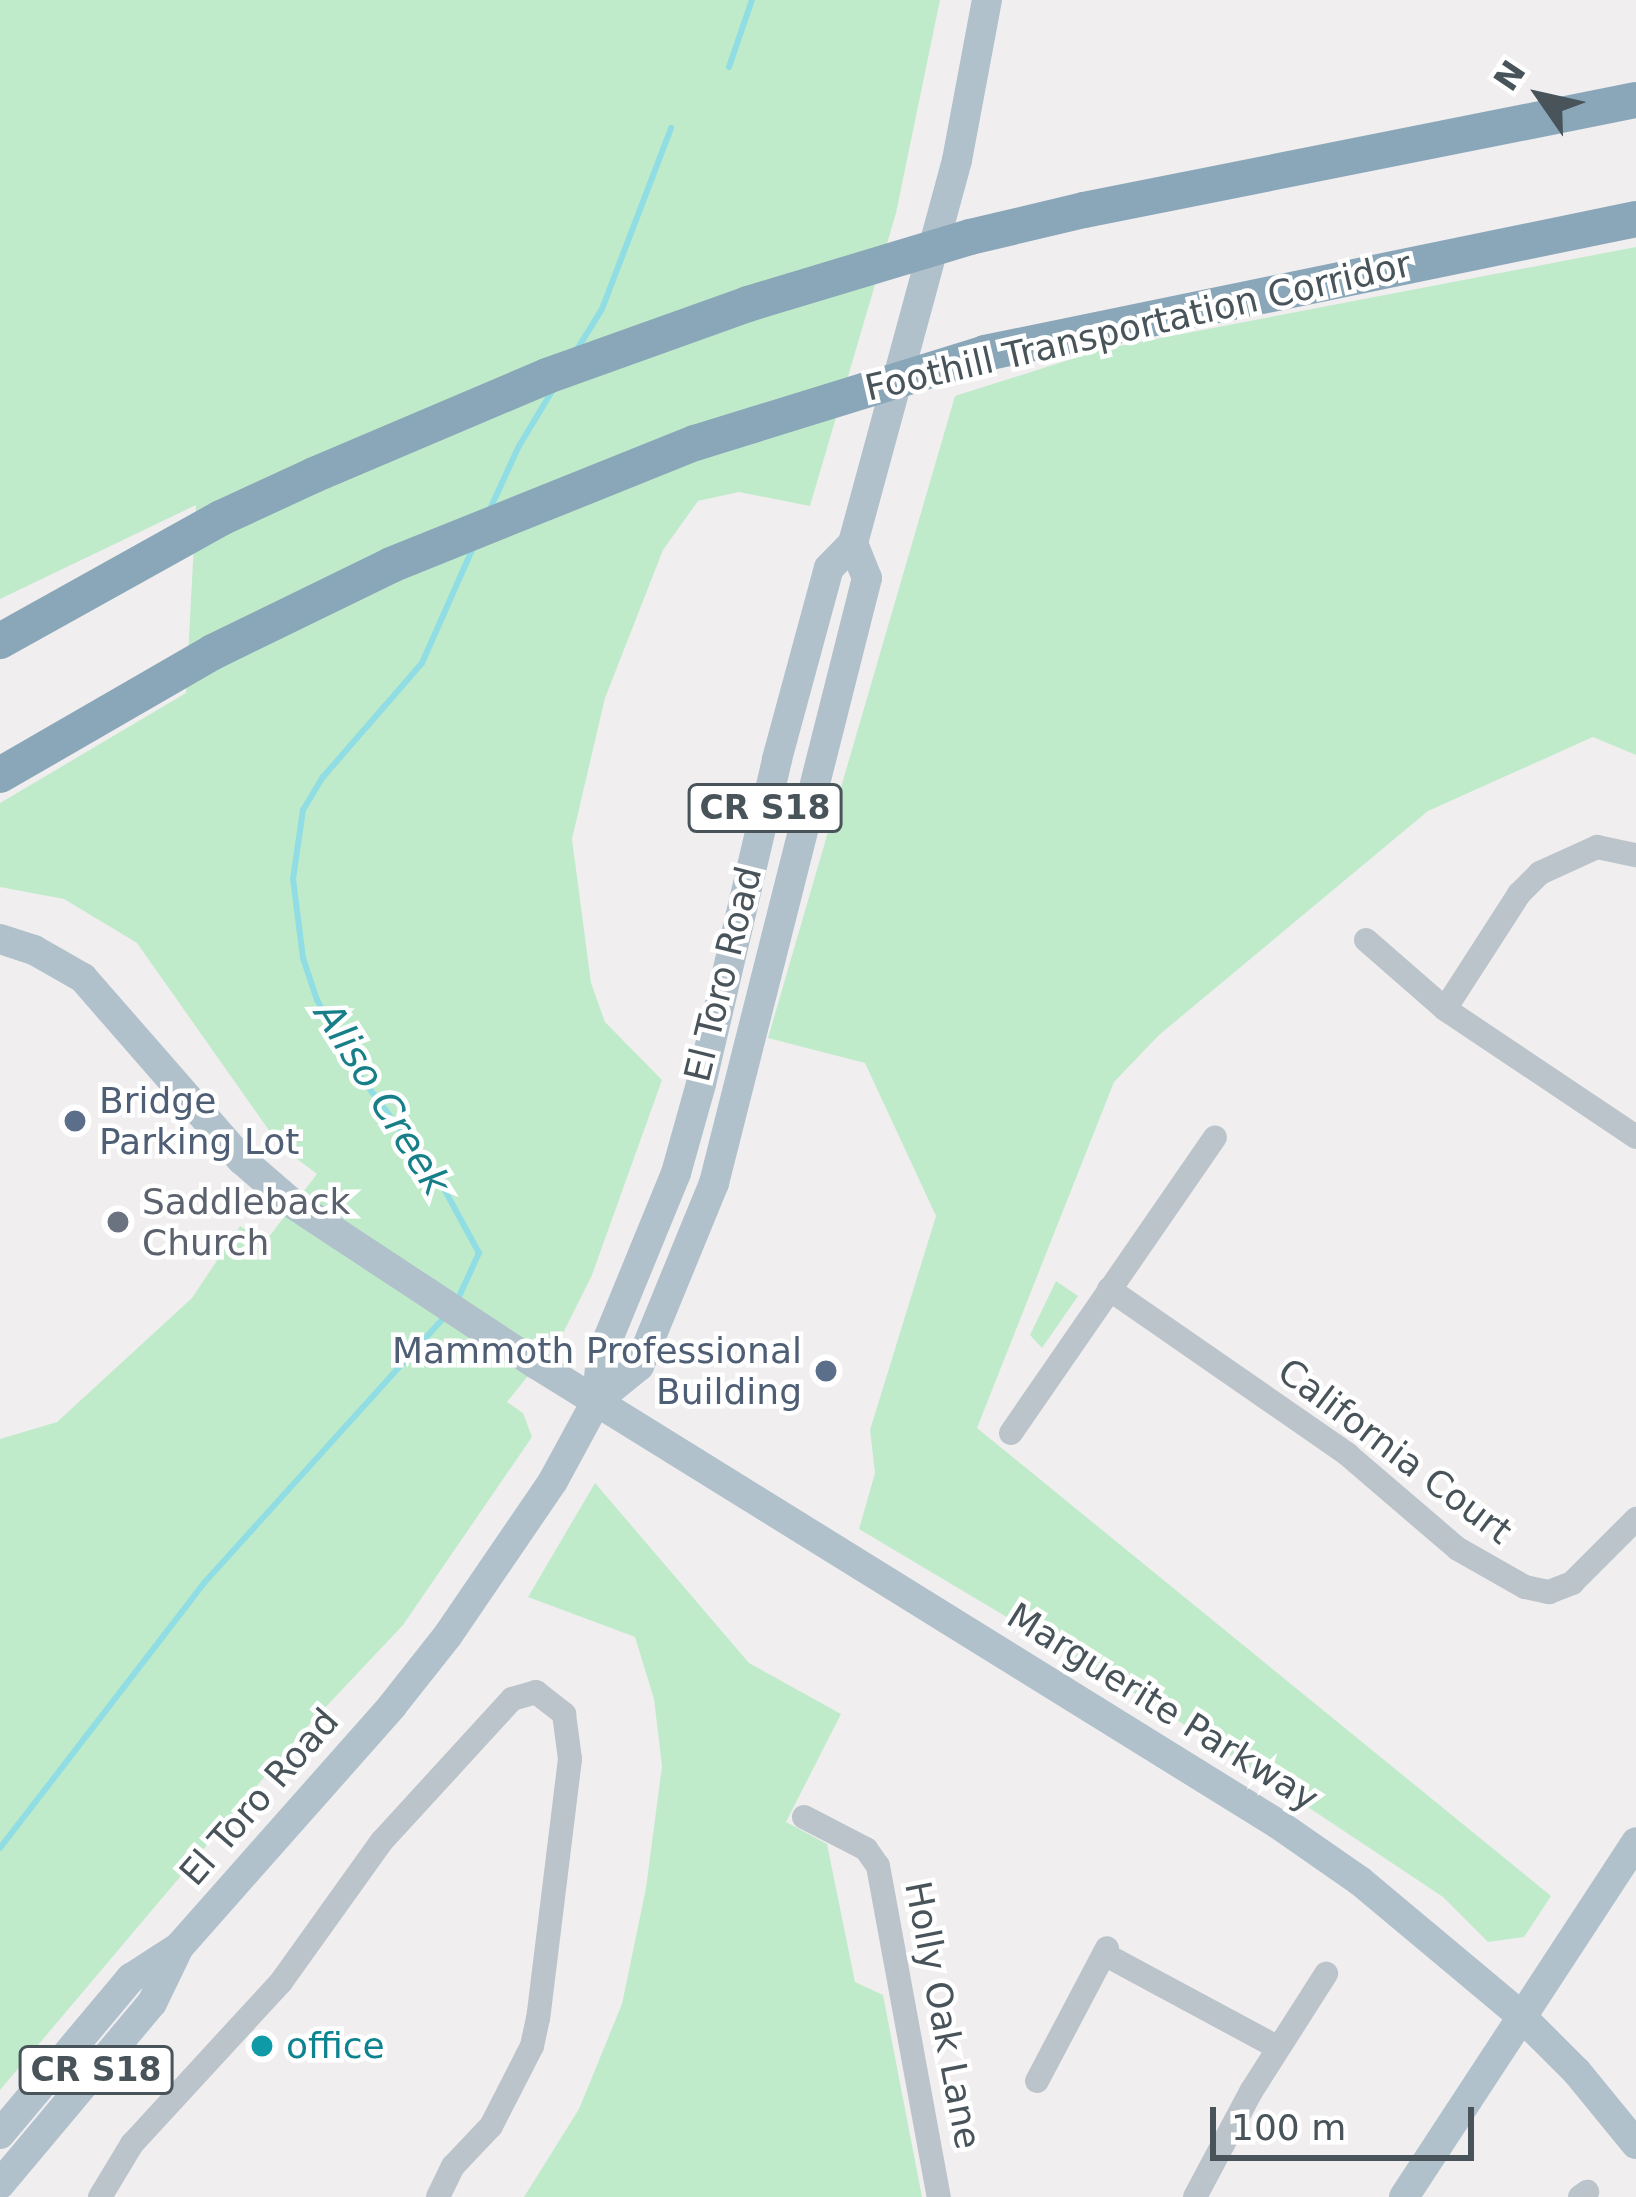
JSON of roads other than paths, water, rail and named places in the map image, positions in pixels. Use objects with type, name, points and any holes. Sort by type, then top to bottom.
[{"type":"highway","points":[[0,641],[221,518],[586,362],[857,269],[1022,225],[1636,100]]},
{"type":"highway","name":"Foothill Transportation Corridor","points":[[0,775],[213,652],[392,565],[716,436],[986,353],[1636,219]]},
{"type":"main road","name":"El Toro Road","points":[[0,2184],[152,2002],[179,1947],[448,1634],[553,1481],[597,1400],[601,1356],[676,1173],[701,1084],[776,759],[829,568],[853,543],[957,160],[987,0]]},
{"type":"main road","name":"Marguerite Parkway","points":[[0,939],[34,950],[83,978],[242,1160],[293,1204],[536,1364],[1278,1824],[1360,1881],[1519,2014],[1577,2072],[1636,2144]]},
{"type":"main road","points":[[1404,2197],[1519,2014],[1636,1842]]},
{"type":"main road","name":"El Toro Road","points":[[0,2134],[131,1978],[179,1947]]},
{"type":"street","points":[[1445,1009],[1519,894],[1540,873],[1598,847],[1636,855]]},
{"type":"street","points":[[1366,940],[1445,1009],[1636,1137]]},
{"type":"street","points":[[1011,1433],[1215,1137]]},
{"type":"street","name":"California Court","points":[[1109,1289],[1347,1454],[1458,1549],[1525,1587],[1549,1592],[1572,1583],[1636,1519]]},
{"type":"street","points":[[100,2197],[132,2144],[281,1982],[382,1841],[512,1699],[536,1692],[565,1714],[570,1759],[538,2018],[532,2046],[491,2126],[453,2166],[438,2197]]},
{"type":"street","name":"Holly Oak Lane","points":[[804,1817],[875,1858],[939,2197]]},
{"type":"street","points":[[1036,2081],[1106,1951],[1277,2047]]},
{"type":"street","points":[[1195,2197],[1277,2047],[1326,1974]]},
{"type":"waterway","name":"Aliso Creek","points":[[729,67],[752,0]]},
{"type":"waterway","name":"Aliso Creek","points":[[576,351],[602,309],[671,128]]},
{"type":"waterway","name":"Aliso Creek","points":[[490,509],[519,446],[554,388]]},
{"type":"waterway","name":"Aliso Creek","points":[[457,1301],[479,1253],[442,1185],[360,1076],[317,1000],[303,958],[293,879],[303,810],[323,777],[422,663],[473,548]]},
{"type":"waterway","name":"Aliso Creek","points":[[0,1848],[204,1583],[445,1316]]},
{"type":"place","name":"Bridge Parking Lot","points":[[75,1121]]},
{"type":"place","name":"Saddleback Church","points":[[118,1222]]},
{"type":"place","name":"Mammoth Professional Building","points":[[826,1371]]},
{"type":"place","name":"office","points":[[262,2046]]}]
